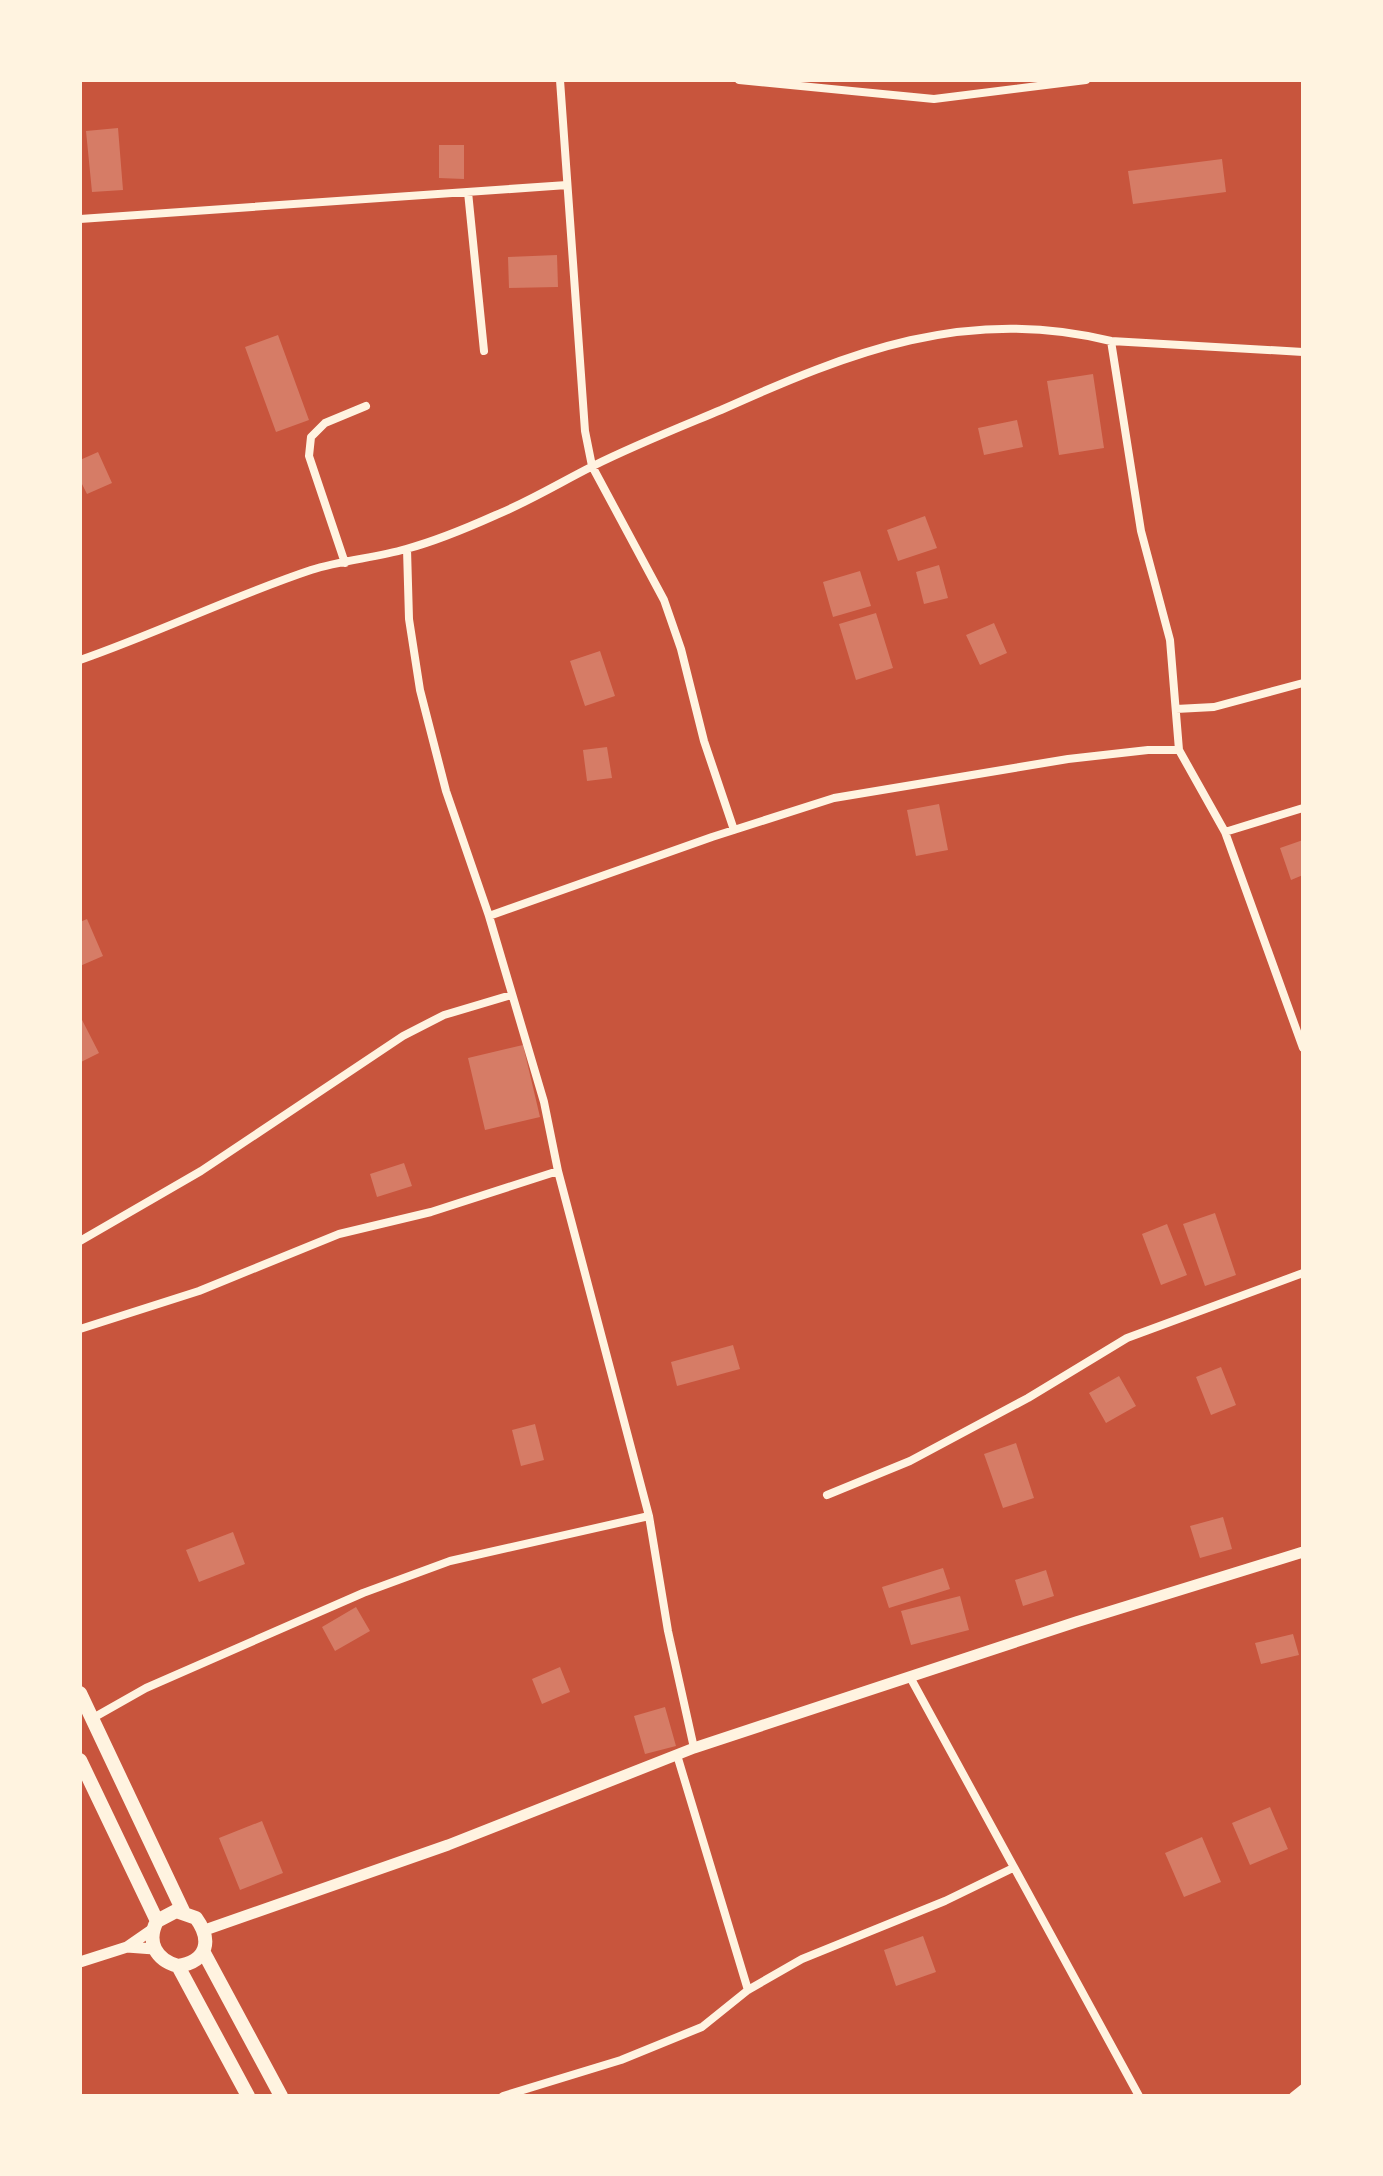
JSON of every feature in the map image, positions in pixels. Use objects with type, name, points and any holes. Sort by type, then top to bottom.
[{"type":"main road","points":[[80,1693],[183,1911]]},
{"type":"main road","points":[[80,1760],[155,1925],[154,1949],[168,1963],[178,1966],[197,1959],[203,1951],[205,1930],[196,1918],[183,1911],[169,1913],[155,1925]]},
{"type":"main road","points":[[203,1951],[281,2096]]},
{"type":"main road","points":[[178,1966],[248,2096]]},
{"type":"street","points":[[560,80],[585,431],[592,466],[664,600],[681,649],[704,741],[734,830]]},
{"type":"street","points":[[739,80],[934,99],[1086,80]]},
{"type":"street","points":[[80,219],[567,185]]},
{"type":"street","points":[[468,192],[484,351]]},
{"type":"street","points":[[80,660],[313,570],[407,549],[497,515],[592,466],[816,369],[868,350],[934,334],[986,328],[1082,334],[1111,341],[1303,352]]},
{"type":"street","points":[[1111,341],[1141,531],[1170,640],[1179,750],[1225,832],[1303,1048]]},
{"type":"street","points":[[345,563],[309,456],[311,437],[325,423],[366,406]]},
{"type":"street","points":[[407,549],[409,619],[420,690],[446,791],[489,916],[544,1102],[558,1171],[649,1516],[668,1631],[694,1748]]},
{"type":"street","points":[[1176,709],[1214,707],[1303,683]]},
{"type":"street","points":[[489,916],[734,830],[849,796],[1068,759],[1148,750],[1179,750]]},
{"type":"street","points":[[1225,832],[1303,808]]},
{"type":"street","points":[[80,1241],[201,1171],[403,1036],[444,1015],[511,995]]},
{"type":"street","points":[[80,1329],[199,1291],[339,1234],[431,1212],[558,1171]]},
{"type":"street","points":[[827,1495],[910,1461],[1028,1398],[1127,1338],[1303,1273]]},
{"type":"street","points":[[93,1718],[146,1688],[363,1593],[450,1561],[649,1516]]},
{"type":"street","points":[[205,1930],[448,1845],[694,1748],[1303,1552]]},
{"type":"street","points":[[910,1677],[1139,2096]]},
{"type":"street","points":[[677,1755],[748,1990]]},
{"type":"street","points":[[503,2096],[621,2060],[702,2027],[748,1990],[802,1959],[945,1901],[1013,1868]]},
{"type":"street","points":[[80,1962],[127,1947],[155,1925]]},
{"type":"street","points":[[127,1947],[154,1949]]},
{"type":"street","points":[[1293,2096],[1303,2088]]},
{"type":"building","points":[[118,128],[123,190],[92,192],[86,131]]},
{"type":"building","points":[[439,145],[464,145],[464,179],[439,178]]},
{"type":"building","points":[[1222,159],[1226,192],[1133,204],[1128,171]]},
{"type":"building","points":[[557,255],[558,287],[509,288],[508,257]]},
{"type":"building","points":[[278,335],[309,420],[276,432],[245,347]]},
{"type":"building","points":[[1093,374],[1104,448],[1059,455],[1047,381]]},
{"type":"building","points":[[1017,420],[1023,447],[984,455],[978,428]]},
{"type":"building","points":[[98,452],[112,483],[87,494],[80,480],[80,460]]},
{"type":"building","points":[[925,516],[937,548],[898,561],[887,530]]},
{"type":"building","points":[[939,565],[948,598],[924,604],[916,572]]},
{"type":"building","points":[[860,571],[871,606],[833,617],[823,582]]},
{"type":"building","points":[[876,613],[893,668],[856,680],[839,624]]},
{"type":"building","points":[[994,623],[1007,653],[980,665],[966,635]]},
{"type":"building","points":[[600,651],[615,696],[585,706],[570,661]]},
{"type":"building","points":[[607,747],[612,778],[587,781],[583,750]]},
{"type":"building","points":[[939,804],[948,850],[916,856],[907,810]]},
{"type":"building","points":[[1303,840],[1303,875],[1291,880],[1280,848]]},
{"type":"building","points":[[87,919],[103,956],[80,966],[80,922]]},
{"type":"building","points":[[80,1016],[99,1053],[81,1062],[80,1059]]},
{"type":"building","points":[[523,1045],[540,1117],[485,1130],[468,1058]]},
{"type":"building","points":[[404,1163],[412,1186],[377,1197],[370,1174]]},
{"type":"building","points":[[1215,1213],[1236,1275],[1205,1286],[1183,1224]]},
{"type":"building","points":[[1167,1224],[1187,1275],[1161,1285],[1142,1234]]},
{"type":"building","points":[[733,1345],[740,1369],[677,1386],[671,1362]]},
{"type":"building","points":[[1221,1367],[1236,1405],[1211,1415],[1196,1377]]},
{"type":"building","points":[[1119,1376],[1136,1406],[1106,1423],[1089,1393]]},
{"type":"building","points":[[535,1424],[544,1460],[521,1466],[512,1430]]},
{"type":"building","points":[[1016,1443],[1034,1498],[1003,1508],[984,1454]]},
{"type":"building","points":[[1223,1517],[1232,1549],[1200,1558],[1190,1526]]},
{"type":"building","points":[[233,1532],[245,1564],[199,1582],[186,1550]]},
{"type":"building","points":[[943,1568],[950,1589],[889,1608],[882,1587]]},
{"type":"building","points":[[1046,1570],[1054,1596],[1023,1606],[1015,1580]]},
{"type":"building","points":[[960,1596],[969,1630],[911,1645],[901,1611]]},
{"type":"building","points":[[356,1607],[370,1631],[335,1651],[322,1627]]},
{"type":"building","points":[[1293,1634],[1299,1655],[1261,1664],[1255,1643]]},
{"type":"building","points":[[560,1667],[570,1692],[542,1704],[532,1679]]},
{"type":"building","points":[[665,1707],[676,1746],[645,1754],[634,1716]]},
{"type":"building","points":[[1270,1807],[1288,1849],[1250,1865],[1232,1823]]},
{"type":"building","points":[[262,1821],[283,1873],[240,1890],[219,1838]]},
{"type":"building","points":[[1202,1837],[1221,1882],[1184,1897],[1165,1853]]},
{"type":"building","points":[[923,1936],[936,1972],[896,1986],[884,1950]]}]
